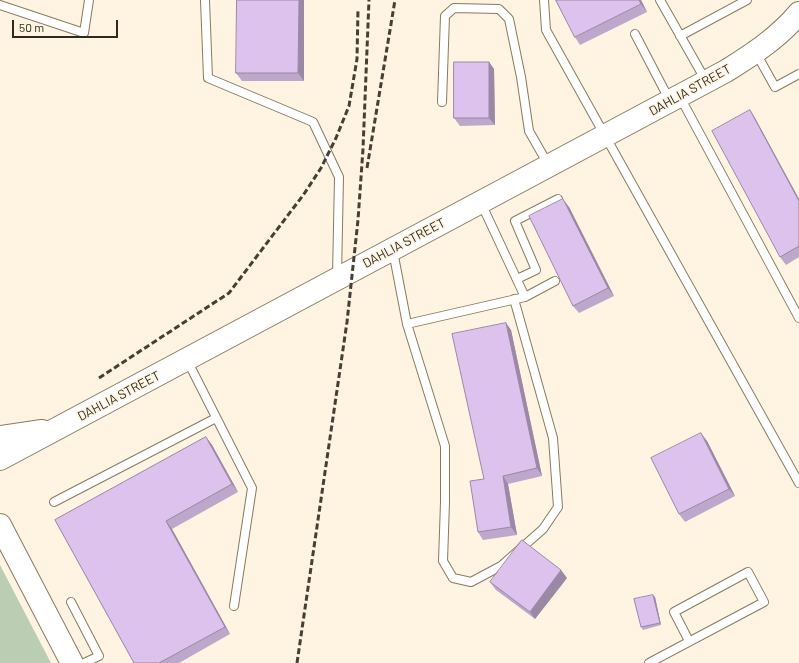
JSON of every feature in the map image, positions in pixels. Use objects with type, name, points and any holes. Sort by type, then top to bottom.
[{"type":"street","name":"DAHLIA STREET","points":[[0,459],[675,99],[755,53],[782,30],[799,12]]},
{"type":"street","points":[[0,437],[46,430],[71,421]]},
{"type":"street","points":[[0,525],[72,663]]},
{"type":"street","points":[[0,538],[18,560]]},
{"type":"lane","points":[[0,5],[84,33],[89,0]]},
{"type":"lane","points":[[205,0],[208,78],[313,122],[340,177],[337,279]]},
{"type":"lane","points":[[544,0],[546,30],[799,483]]},
{"type":"lane","points":[[660,0],[707,81]]},
{"type":"lane","points":[[680,36],[747,0]]},
{"type":"lane","points":[[442,102],[445,16],[454,8],[499,9],[509,20],[521,77],[529,131],[549,166]]},
{"type":"lane","points":[[636,34],[675,99],[799,318]]},
{"type":"lane","points":[[755,53],[775,87],[799,74]]},
{"type":"lane","points":[[517,279],[536,270],[515,221],[558,199]]},
{"type":"lane","points":[[481,202],[525,297]]},
{"type":"lane","points":[[392,249],[407,324],[445,446],[443,561],[453,578],[471,582],[501,566],[543,529],[558,507],[553,438],[514,299]]},
{"type":"lane","points":[[407,324],[525,297],[555,281]]},
{"type":"lane","points":[[186,359],[252,488],[234,606]]},
{"type":"lane","points":[[54,502],[216,418]]},
{"type":"lane","points":[[649,663],[689,642],[764,602],[748,572],[674,612],[689,642]]},
{"type":"lane","points":[[71,602],[101,659],[84,663]]},
{"type":"green space","points":[[0,565],[51,663],[0,663]]},
{"type":"building","points":[[237,0],[299,0],[298,73],[236,73]]},
{"type":"building","points":[[556,0],[639,0],[641,4],[575,37]]},
{"type":"building","points":[[454,62],[489,62],[489,118],[454,118]]},
{"type":"building","points":[[750,110],[799,201],[799,246],[780,257],[712,131]]},
{"type":"building","points":[[563,199],[608,288],[573,306],[529,216]]},
{"type":"building","points":[[506,323],[537,468],[503,476],[511,527],[478,532],[470,481],[484,479],[452,334]]},
{"type":"building","points":[[701,433],[729,489],[679,514],[651,458]]},
{"type":"building","points":[[206,437],[232,484],[166,521],[225,627],[159,663],[134,663],[55,520]]},
{"type":"building","points":[[522,540],[561,570],[530,612],[490,582]]},
{"type":"building","points":[[653,595],[660,623],[641,627],[634,599]]},
{"type":"railway","points":[[297,663],[347,322],[358,220],[363,149],[369,0]]},
{"type":"railway","points":[[367,168],[395,0]]},
{"type":"railway","points":[[99,378],[229,293],[304,194],[321,168],[336,138],[349,106],[357,59],[358,9]]}]
